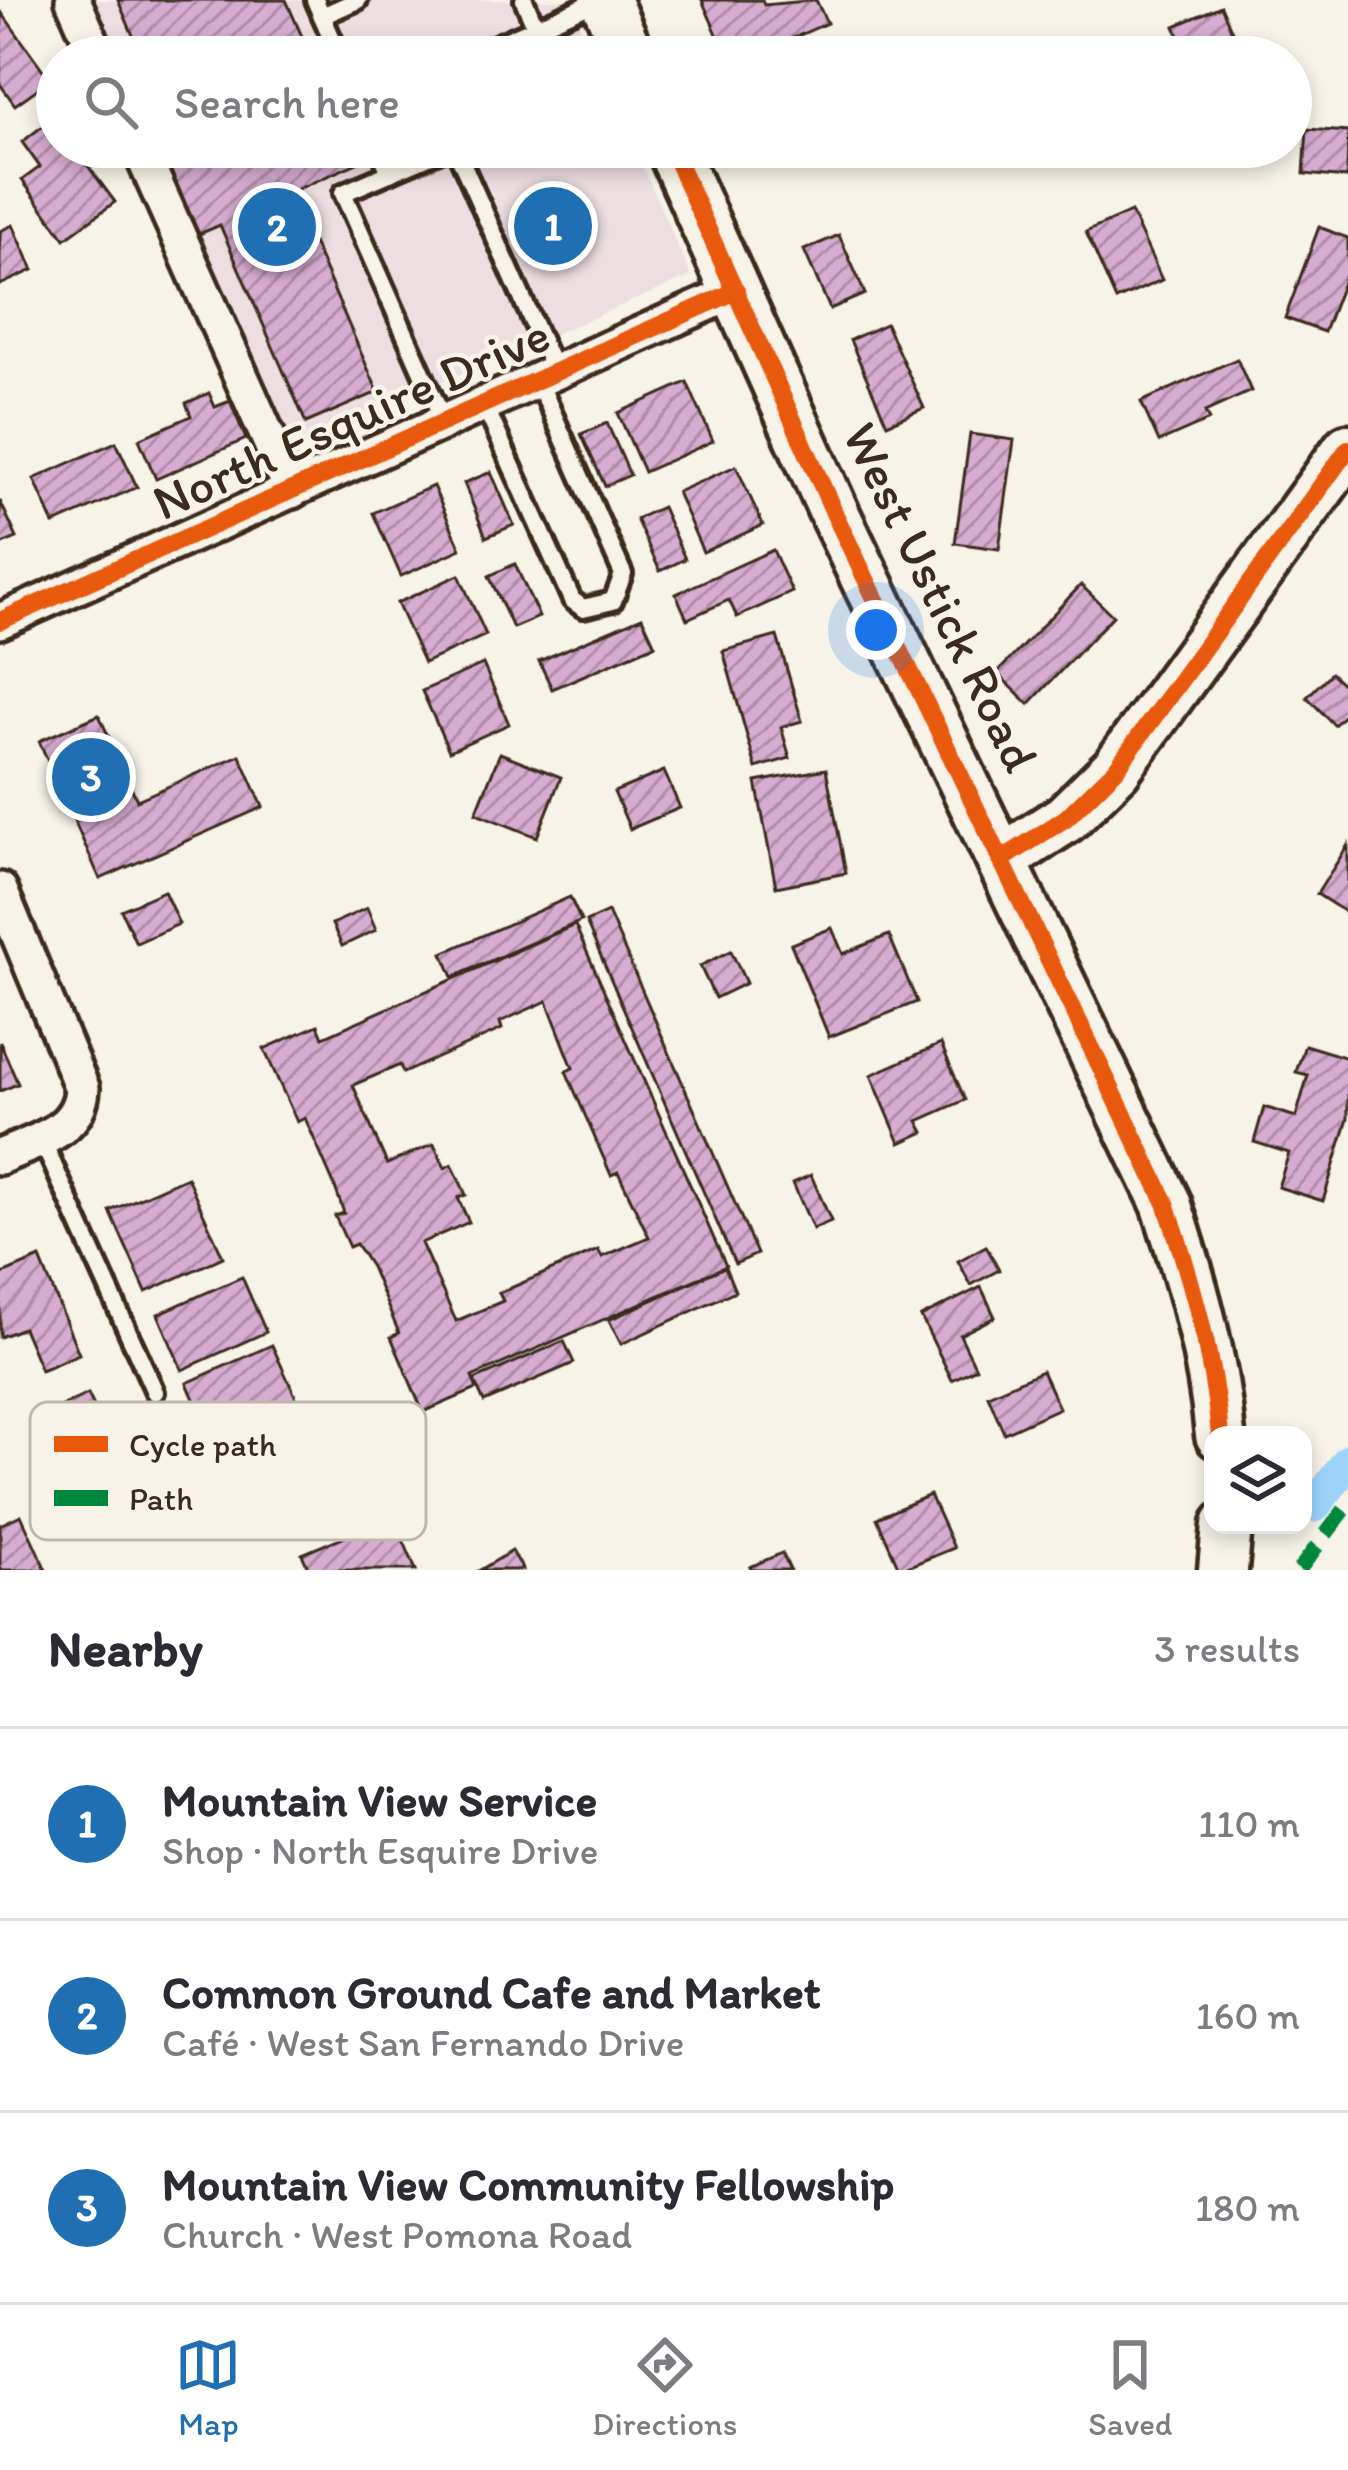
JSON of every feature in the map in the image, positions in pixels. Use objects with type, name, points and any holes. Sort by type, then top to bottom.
[{"type":"main road","points":[[602,0],[620,36]]},
{"type":"main road","name":"West Ustick Road","points":[[680,168],[836,517],[1166,1203],[1193,1286],[1216,1387],[1219,1426]]},
{"type":"main road","points":[[1004,859],[1066,818],[1116,769],[1348,449]]},
{"type":"main road","points":[[1223,1570],[1226,1534]]},
{"type":"street","points":[[73,0],[89,36]]},
{"type":"street","points":[[148,168],[292,491]]},
{"type":"street","name":"North Esquire Drive","points":[[0,621],[736,291]]},
{"type":"street","points":[[0,890],[76,1064],[82,1108],[66,1127],[0,1156]]},
{"type":"lane","points":[[331,36],[319,8],[358,0]]},
{"type":"lane","points":[[524,0],[536,28]]},
{"type":"lane","points":[[517,36],[602,0]]},
{"type":"lane","points":[[388,168],[390,173]]},
{"type":"lane","points":[[402,168],[343,194],[444,422]]},
{"type":"lane","points":[[461,168],[623,574],[613,601],[583,608],[572,600],[484,404]]},
{"type":"lane","points":[[41,1138],[155,1392]]},
{"type":"shaded area","points":[[60,0],[568,0],[584,36],[76,36]]},
{"type":"shaded area","points":[[133,168],[643,168],[691,276],[260,459]]},
{"type":"building","points":[[118,0],[286,0],[302,36],[133,36]]},
{"type":"building","points":[[702,0],[762,0],[764,5],[816,0],[827,23],[798,36],[718,36]]},
{"type":"building","points":[[1221,6],[1234,36],[1179,36],[1175,26]]},
{"type":"building","points":[[2,13],[36,60],[36,90],[15,105],[0,84]]},
{"type":"building","points":[[1312,129],[1348,132],[1347,178],[1304,174],[1304,168],[1312,168]]},
{"type":"building","points":[[36,131],[36,161],[22,142]]},
{"type":"building","points":[[39,168],[90,168],[115,202],[65,239],[22,180]]},
{"type":"building","points":[[159,168],[346,168],[291,192],[378,392],[306,423],[220,225],[190,238]]},
{"type":"building","points":[[560,189],[585,246],[547,263],[521,206]]},
{"type":"building","points":[[1131,212],[1162,280],[1116,300],[1086,232]]},
{"type":"building","points":[[13,225],[33,270],[0,285],[0,231]]},
{"type":"building","points":[[1319,227],[1348,238],[1348,269],[1324,332],[1285,318]]},
{"type":"building","points":[[839,235],[865,294],[830,309],[804,250]]},
{"type":"building","points":[[886,324],[924,408],[887,424],[850,340]]},
{"type":"building","points":[[1237,359],[1251,391],[1205,412],[1209,420],[1159,442],[1141,402]]},
{"type":"building","points":[[687,382],[713,441],[644,472],[618,413]]},
{"type":"building","points":[[209,393],[215,407],[230,401],[246,439],[156,479],[139,439],[191,416],[186,403]]},
{"type":"building","points":[[607,423],[630,475],[605,486],[581,434]]},
{"type":"building","points":[[970,434],[1014,440],[999,549],[955,543]]},
{"type":"building","points":[[116,442],[137,487],[54,524],[34,479]]},
{"type":"building","points":[[736,466],[763,525],[703,552],[677,492]]},
{"type":"building","points":[[491,472],[514,525],[486,537],[464,483]]},
{"type":"building","points":[[433,486],[461,549],[401,576],[373,513]]},
{"type":"building","points":[[0,501],[17,538],[0,545]]},
{"type":"building","points":[[662,507],[685,559],[660,571],[636,519]]},
{"type":"building","points":[[773,550],[792,592],[737,617],[729,600],[687,619],[676,594]]},
{"type":"building","points":[[515,564],[539,617],[513,628],[489,576]]},
{"type":"building","points":[[459,575],[486,635],[424,663],[397,603]]},
{"type":"building","points":[[1081,585],[1113,616],[1029,704],[997,673]]},
{"type":"building","points":[[642,617],[655,645],[552,689],[539,661]]},
{"type":"building","points":[[777,636],[802,721],[781,727],[790,758],[756,768],[723,651]]},
{"type":"building","points":[[483,664],[509,724],[449,751],[422,691]]},
{"type":"building","points":[[1331,673],[1348,689],[1348,712],[1334,725],[1307,697]]},
{"type":"building","points":[[99,715],[137,800],[240,755],[263,807],[100,879],[39,741]]},
{"type":"building","points":[[500,753],[561,777],[537,837],[476,813]]},
{"type":"building","points":[[826,769],[846,873],[776,887],[756,782]]},
{"type":"building","points":[[664,771],[680,808],[630,829],[614,792]]},
{"type":"building","points":[[1348,845],[1348,914],[1317,894]]},
{"type":"building","points":[[164,891],[179,924],[136,943],[121,910]]},
{"type":"building","points":[[570,897],[581,921],[453,977],[443,953]]},
{"type":"building","points":[[367,908],[376,930],[342,946],[332,924]]},
{"type":"building","points":[[608,912],[757,1254],[735,1264],[586,922]]},
{"type":"building","points":[[575,925],[726,1266],[472,1377],[477,1389],[426,1411],[426,1402],[419,1402],[391,1337],[399,1333],[371,1267],[356,1244],[349,1247],[335,1216],[344,1213],[305,1118],[297,1122],[264,1049],[318,1025],[323,1037]],"holes":[[[547,1001],[573,1068],[566,1071],[611,1175],[618,1172],[649,1237],[602,1257],[598,1250],[499,1293],[503,1301],[456,1321],[421,1243],[469,1222],[458,1198],[466,1195],[452,1164],[445,1168],[434,1144],[387,1164],[353,1085],[400,1065],[403,1073],[502,1029],[500,1022]]]},
{"type":"building","points":[[832,928],[843,954],[889,935],[917,1002],[829,1037],[791,944]]},
{"type":"building","points":[[731,951],[746,983],[715,998],[700,966]]},
{"type":"building","points":[[0,1042],[18,1084],[0,1091]]},
{"type":"building","points":[[941,1044],[965,1100],[918,1121],[924,1132],[900,1143],[871,1075]]},
{"type":"building","points":[[1305,1045],[1348,1058],[1348,1119],[1323,1201],[1278,1187],[1289,1153],[1254,1142],[1264,1107],[1296,1117],[1308,1075],[1296,1072]]},
{"type":"building","points":[[811,1175],[831,1221],[813,1229],[793,1183]]},
{"type":"building","points":[[187,1177],[223,1257],[146,1292],[110,1211]]},
{"type":"building","points":[[986,1246],[999,1270],[971,1285],[958,1261]]},
{"type":"building","points":[[40,1258],[79,1354],[41,1370],[23,1328],[0,1337],[0,1275]]},
{"type":"building","points":[[725,1267],[735,1291],[621,1344],[609,1320]]},
{"type":"building","points":[[242,1277],[266,1332],[182,1370],[158,1314]]},
{"type":"building","points":[[981,1287],[995,1317],[960,1335],[976,1368],[952,1380],[921,1317]]},
{"type":"building","points":[[564,1341],[574,1363],[484,1402],[474,1380]]},
{"type":"building","points":[[272,1345],[297,1400],[195,1402],[187,1383]]},
{"type":"building","points":[[1042,1371],[1059,1408],[1004,1433],[988,1395]]},
{"type":"building","points":[[930,1495],[954,1548],[900,1570],[877,1518]]},
{"type":"building","points":[[21,1515],[46,1570],[0,1570],[0,1525]]},
{"type":"building","points":[[336,1540],[403,1540],[416,1570],[309,1570],[302,1554]]},
{"type":"building","points":[[512,1551],[523,1570],[480,1570]]},
{"type":"building","points":[[782,1553],[790,1570],[751,1570],[750,1567]]},
{"type":"waterway","points":[[1315,1506],[1348,1461]]},
{"type":"marked path","points":[[1299,1570],[1348,1505]]},
{"type":"cycle path","points":[[680,168],[836,517],[1166,1203],[1200,1318],[1219,1426]]},
{"type":"cycle path","points":[[0,621],[736,291]]},
{"type":"cycle path","points":[[1003,859],[1066,818],[1116,769],[1348,449]]},
{"type":"place","name":"Mountain View Service","points":[[553,226]]},
{"type":"place","name":"Common Ground Cafe and Market","points":[[277,227]]},
{"type":"place","name":"Mountain View Community Fellowship","points":[[91,777]]}]
